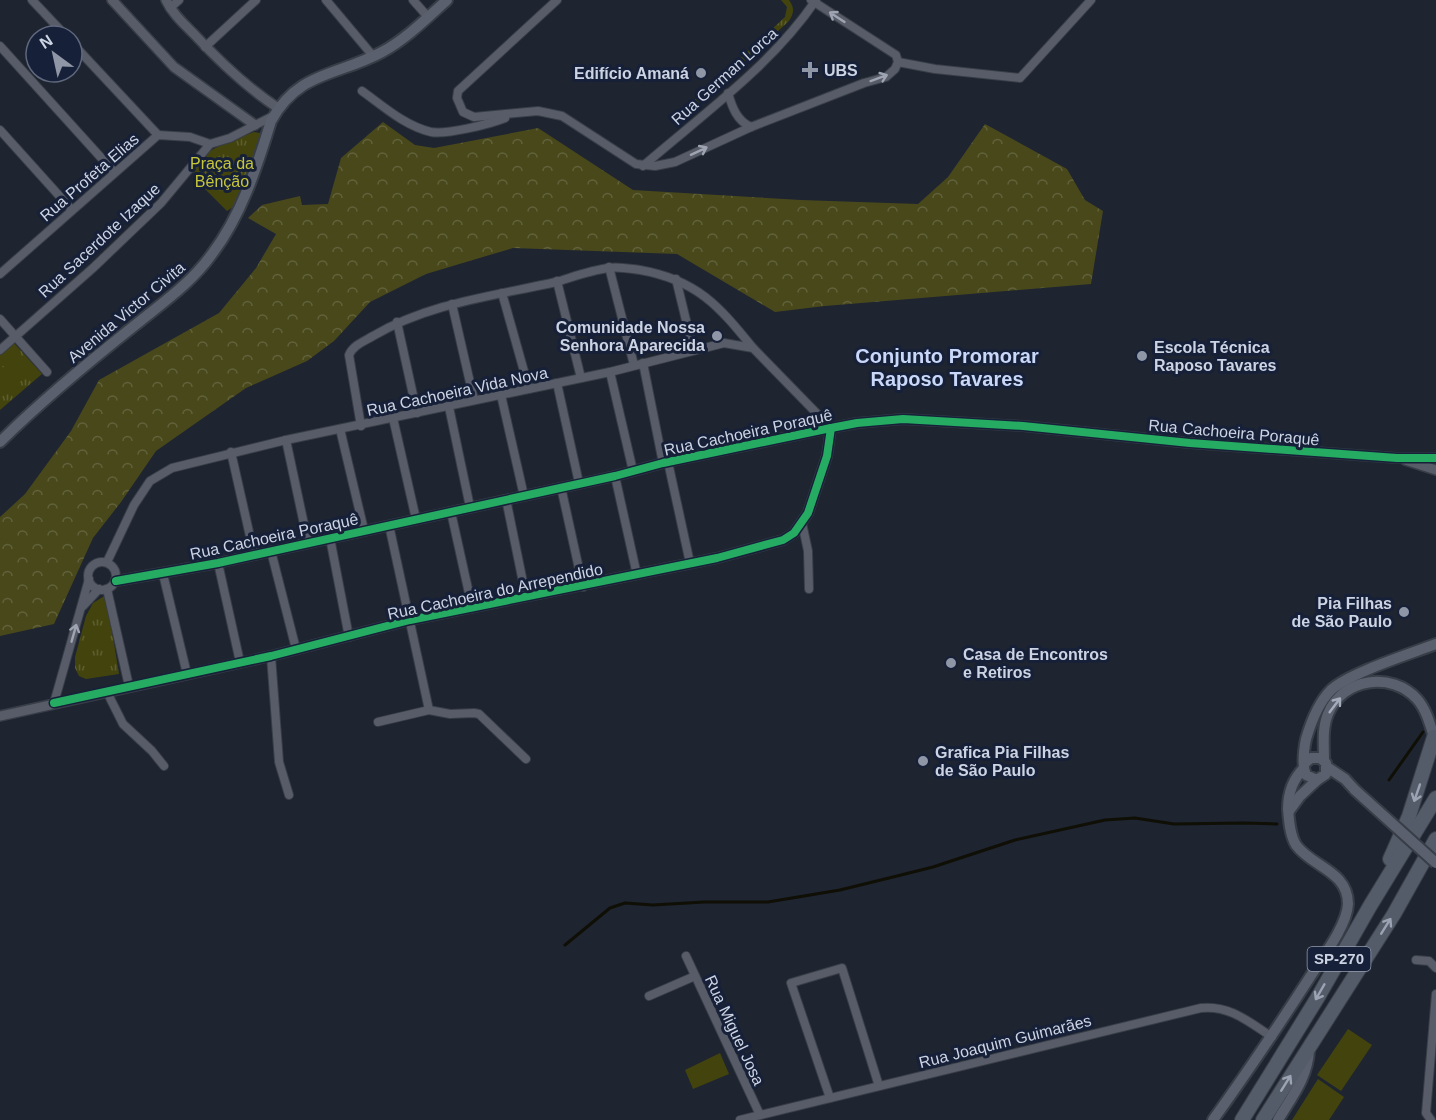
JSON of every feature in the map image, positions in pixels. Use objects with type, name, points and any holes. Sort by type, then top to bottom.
[{"type":"highway","points":[[1370,906],[1409,816],[1435,733]]},
{"type":"highway","name":"SP-270","points":[[1242,1120],[1436,798]]},
{"type":"highway","name":"SP-270","points":[[1263,1120],[1394,914],[1436,839]]},
{"type":"main road","name":"Avenida Victor Civita","points":[[0,442],[24,418],[179,291],[201,268],[224,237],[240,208],[276,112],[294,91],[312,79],[374,56],[399,42],[447,0]]},
{"type":"main road","points":[[1436,644],[1345,680],[1331,690],[1322,702],[1308,733],[1304,766],[1306,776],[1323,771],[1345,779],[1436,863]]},
{"type":"main road","points":[[1288,811],[1323,771],[1325,722],[1333,705],[1353,687],[1369,682],[1395,684],[1412,694],[1423,707],[1435,733]]},
{"type":"main road","points":[[1213,1120],[1272,1037],[1341,927],[1347,909],[1347,895],[1339,880],[1297,846],[1292,834],[1288,811],[1290,792],[1311,758],[1316,757],[1323,771]]},
{"type":"main road","points":[[1278,1120],[1307,1068],[1309,1046]]},
{"type":"street","points":[[32,0],[55,24]]},
{"type":"street","points":[[112,0],[174,67],[255,125]]},
{"type":"street","points":[[179,0],[168,4],[205,47],[276,112],[230,138],[210,144]]},
{"type":"street","points":[[205,47],[256,0]]},
{"type":"street","points":[[326,0],[374,56]]},
{"type":"street","points":[[413,0],[428,17]]},
{"type":"street","points":[[556,0],[458,91],[457,98],[463,112],[474,117],[538,111],[562,116],[636,164],[643,166],[668,165],[751,127],[864,83],[886,77],[895,69],[898,62],[896,54],[814,1]]},
{"type":"street","points":[[898,62],[935,69],[1020,78],[1091,0]]},
{"type":"street","name":"Rua German Lorca","points":[[643,166],[728,93],[788,37],[814,1]]},
{"type":"street","points":[[0,46],[114,172]]},
{"type":"street","points":[[84,56],[158,135]]},
{"type":"street","points":[[362,90],[399,117],[434,133],[493,123],[518,114]]},
{"type":"street","points":[[728,93],[733,109],[740,119],[751,127]]},
{"type":"street","points":[[0,130],[72,210]]},
{"type":"street","name":"Rua Profeta Elias","points":[[0,274],[158,135],[190,136],[210,144]]},
{"type":"street","name":"Rua Sacerdote Izaque","points":[[0,350],[160,203],[210,144]]},
{"type":"street","points":[[609,267],[666,463],[690,563]]},
{"type":"street","points":[[361,426],[349,359],[351,350],[397,322],[452,304],[609,267],[642,270],[676,279],[708,298],[723,311],[753,348],[831,428]]},
{"type":"street","points":[[676,279],[693,350]]},
{"type":"street","points":[[557,281],[581,378]]},
{"type":"street","points":[[502,293],[529,389]]},
{"type":"street","points":[[452,304],[474,400]]},
{"type":"street","points":[[0,319],[47,372]]},
{"type":"street","points":[[397,322],[417,413]]},
{"type":"street","name":"Rua Cachoeira Vida Nova","points":[[107,562],[130,513],[150,481],[172,468],[231,452],[610,372],[724,343],[753,348]]},
{"type":"street","points":[[610,372],[633,471]]},
{"type":"street","points":[[557,383],[579,483]]},
{"type":"street","points":[[501,395],[524,496]]},
{"type":"street","points":[[449,406],[470,507]]},
{"type":"street","points":[[393,418],[416,519]]},
{"type":"street","name":"Rua Cachoeira Poraquê","points":[[116,580],[219,563],[666,463],[879,420],[1023,426],[1191,443],[1397,458],[1436,458]]},
{"type":"street","name":"Rua Cachoeira do Arrependido","points":[[0,716],[271,656],[410,620],[583,587],[717,558],[783,540],[794,533],[808,513],[827,456],[831,428]]},
{"type":"street","points":[[340,429],[364,530]]},
{"type":"street","points":[[286,440],[308,543]]},
{"type":"street","points":[[231,452],[254,554]]},
{"type":"street","name":"Rua Cachoeira Poraquê","points":[[1397,458],[1436,470]]},
{"type":"street","points":[[615,476],[637,575]]},
{"type":"street","points":[[561,487],[583,587]]},
{"type":"street","points":[[506,499],[526,597]]},
{"type":"street","points":[[451,512],[472,607]]},
{"type":"street","points":[[802,523],[808,551],[809,589]]},
{"type":"street","points":[[388,525],[429,710]]},
{"type":"street","points":[[330,538],[349,637]]},
{"type":"street","points":[[272,551],[296,649]]},
{"type":"street","points":[[54,703],[81,607],[89,579],[89,571],[94,564],[107,562],[115,569],[116,580],[81,607]]},
{"type":"street","points":[[219,563],[240,662]]},
{"type":"street","points":[[163,574],[187,674]]},
{"type":"street","points":[[89,579],[93,586],[103,589]]},
{"type":"street","points":[[103,589],[129,686]]},
{"type":"street","points":[[271,656],[279,762],[289,795]]},
{"type":"street","points":[[107,692],[123,723],[164,766]]},
{"type":"street","points":[[378,722],[429,710],[450,714],[471,712],[479,714],[526,759]]},
{"type":"street","name":"Rua Miguel Josa","points":[[686,956],[760,1115]]},
{"type":"street","points":[[1416,960],[1429,961],[1436,968]]},
{"type":"street","points":[[830,1098],[791,983],[843,968],[879,1086]]},
{"type":"street","points":[[649,996],[695,976]]},
{"type":"street","points":[[1431,1120],[1426,1113],[1436,994]]},
{"type":"street","name":"Rua Joaquim Guimarães","points":[[740,1120],[1201,1008],[1215,1006],[1228,1010],[1272,1037]]},
{"type":"green space","points":[[781,0],[789,0],[793,8],[793,14],[788,22],[689,112],[686,108],[785,17],[787,7]]},
{"type":"green space","points":[[383,122],[415,145],[434,148],[538,128],[633,190],[918,204],[948,177],[985,124],[1067,169],[1085,200],[1103,211],[1091,284],[775,312],[677,254],[513,248],[426,274],[370,302],[334,341],[307,361],[246,388],[156,451],[93,538],[54,624],[0,636],[0,517],[25,494],[71,431],[99,380],[219,313],[256,268],[276,234],[248,218],[262,205],[300,196],[302,205],[328,204],[341,158]]},
{"type":"green space","name":"Praça da Bênção","points":[[254,132],[260,133],[261,139],[234,206],[227,211],[193,177],[195,168],[207,153],[216,147]]},
{"type":"green space","points":[[14,343],[42,374],[0,410],[0,355]]},
{"type":"green space","points":[[14,358],[27,374],[4,394],[0,389],[0,370]]},
{"type":"green space","points":[[106,595],[119,674],[86,679],[79,676],[75,668],[75,657],[86,616],[93,603]]},
{"type":"green space","points":[[1348,1029],[1372,1045],[1341,1091],[1317,1075]]},
{"type":"green space","points":[[720,1053],[729,1074],[693,1089],[685,1070]]},
{"type":"green space","points":[[1318,1079],[1344,1097],[1329,1120],[1292,1120]]},
{"type":"waterway","points":[[1389,780],[1423,732]]},
{"type":"waterway","points":[[565,945],[610,908],[625,903],[653,905],[768,902],[840,890],[933,867],[1015,840],[1105,820],[1135,818],[1174,824],[1277,824]]},
{"type":"cycle path","points":[[116,581],[218,563],[615,476],[663,463],[857,423],[903,419],[1023,426],[1190,443],[1397,458],[1436,458]]},
{"type":"cycle path","points":[[54,703],[271,656],[410,620],[717,558],[783,540],[794,533],[808,513],[827,456],[831,428]]},
{"type":"place","name":"UBS","points":[[810,70]]},
{"type":"place","name":"Edifício Amaná","points":[[701,73]]},
{"type":"place","name":"Comunidade Nossa Senhora Aparecida","points":[[717,336]]},
{"type":"place","name":"Escola Técnica Raposo Tavares","points":[[1142,356]]},
{"type":"place","name":"Pia Filhas de São Paulo","points":[[1404,612]]},
{"type":"place","name":"Casa de Encontros e Retiros","points":[[951,663]]},
{"type":"place","name":"Grafica Pia Filhas de São Paulo","points":[[923,761]]},
{"type":"district","name":"Conjunto Promorar Raposo Tavares","points":[[947,368]]}]
